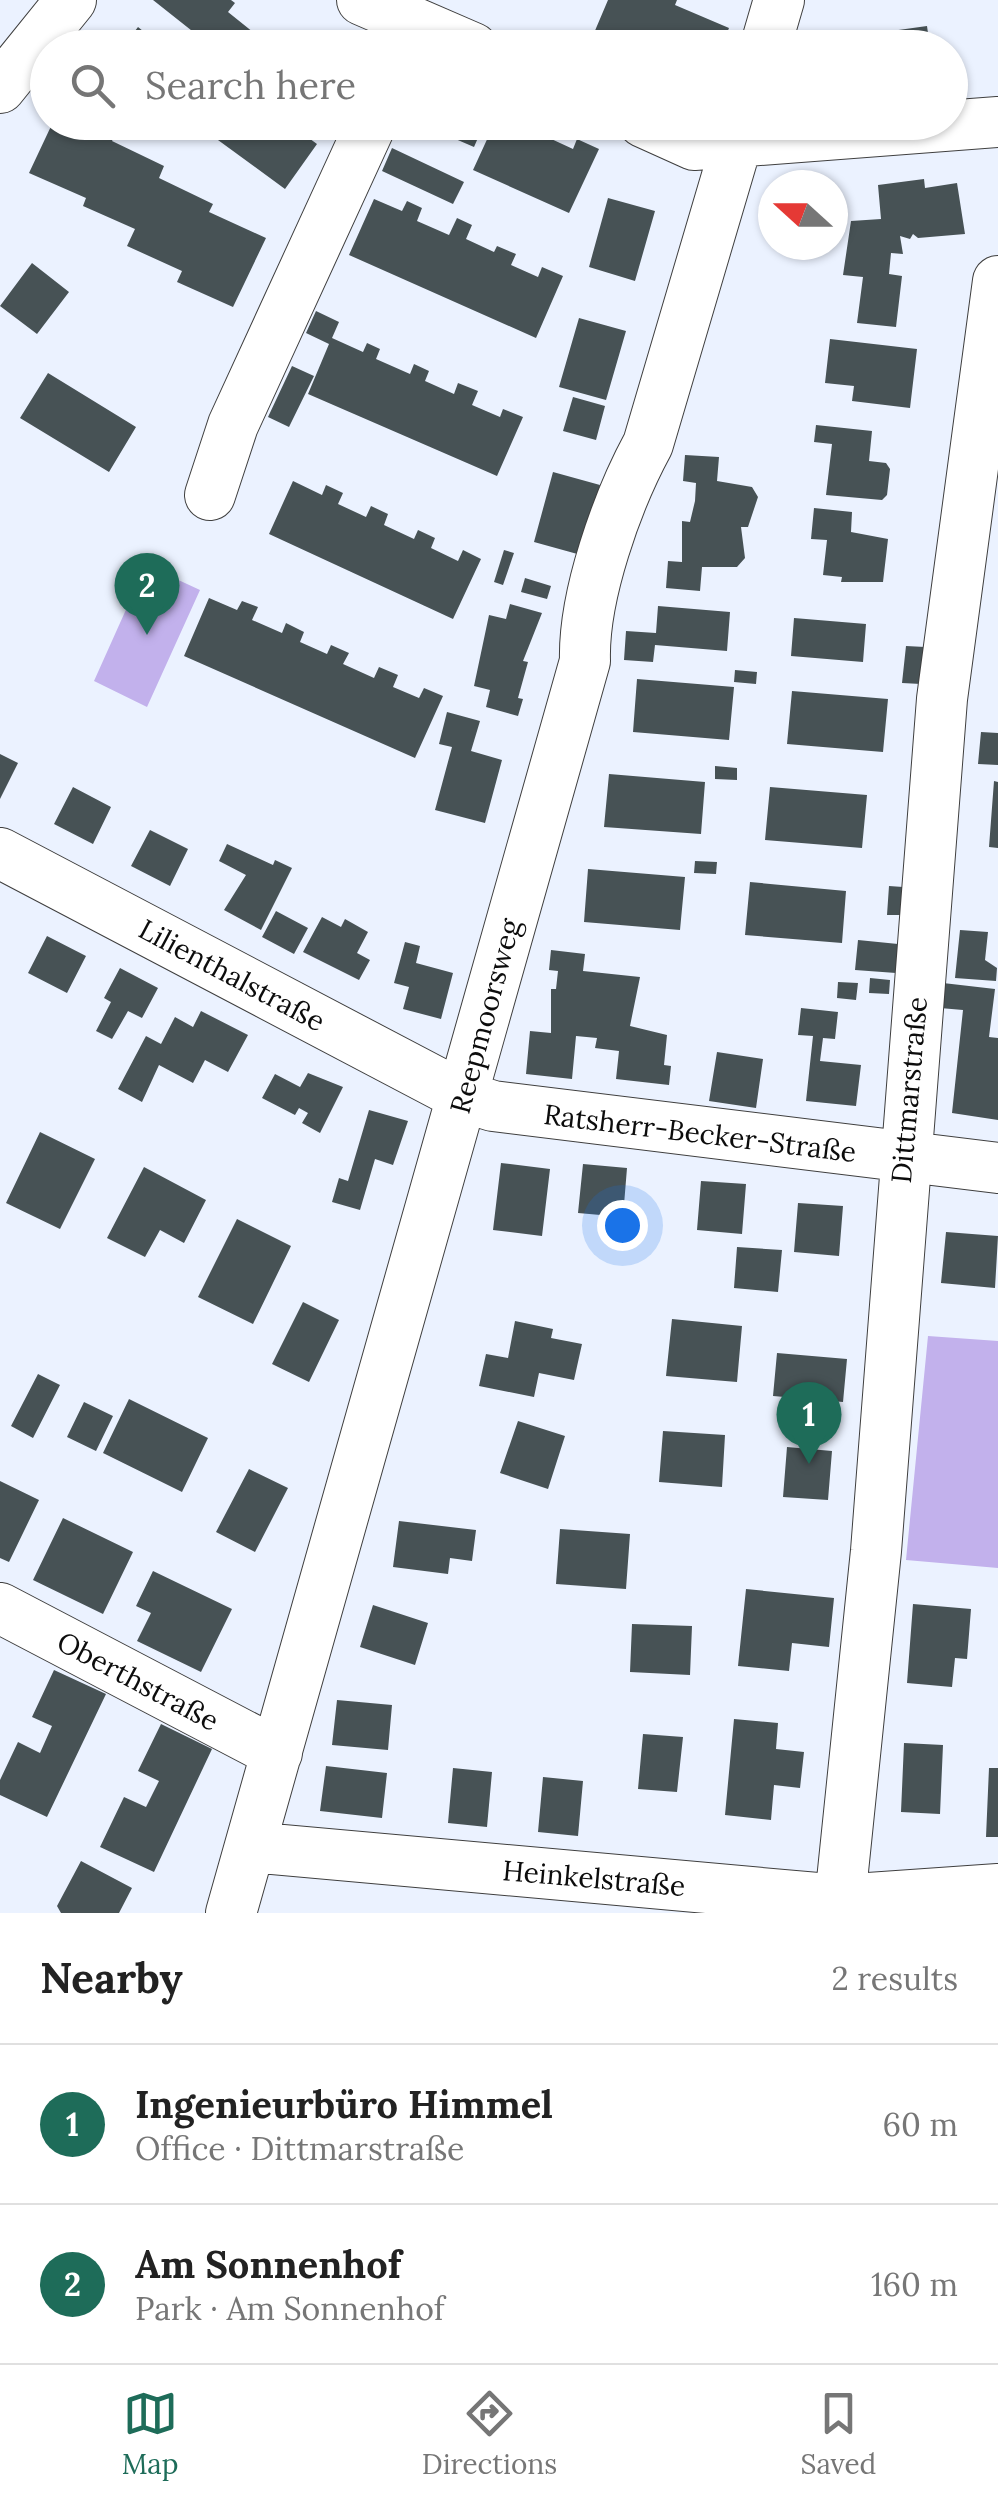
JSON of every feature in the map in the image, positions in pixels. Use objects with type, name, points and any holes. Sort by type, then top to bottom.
[{"type":"street","points":[[362,0],[405,30]]},
{"type":"street","points":[[771,30],[779,0]]},
{"type":"street","points":[[41,30],[60,4]]},
{"type":"street","points":[[0,88],[30,46]]},
{"type":"street","points":[[968,123],[998,122]]},
{"type":"street","points":[[210,495],[233,426],[364,140]]},
{"type":"street","points":[[683,140],[694,145],[713,140]]},
{"type":"street","name":"Reepmoorsweg","points":[[231,1913],[585,661],[584,629],[627,482],[648,444],[738,140]]},
{"type":"street","name":"Dittmarstraße","points":[[840,1900],[876,1551],[903,1160],[942,699],[998,281]]},
{"type":"street","name":"Lilienthalstraße","points":[[0,853],[464,1097]]},
{"type":"street","name":"Ratsherr-Becker-Straße","points":[[464,1097],[493,1106],[903,1160],[998,1168]]},
{"type":"street","name":"Oberthstraße","points":[[0,1608],[277,1753]]},
{"type":"street","name":"Heinkelstraße","points":[[250,1847],[840,1900],[966,1898]]},
{"type":"shaded area","points":[[146,565],[200,590],[147,707],[94,681]]},
{"type":"shaded area","points":[[928,1336],[998,1341],[998,1568],[906,1560]]},
{"type":"building","points":[[153,0],[231,0],[235,3],[228,12],[250,30],[191,30]]},
{"type":"building","points":[[608,0],[677,0],[675,5],[729,28],[728,30],[595,30]]},
{"type":"building","points":[[45,140],[112,140],[164,166],[159,178],[213,204],[209,212],[266,238],[233,307],[177,282],[182,271],[127,246],[135,229],[83,206],[86,198],[29,173]]},
{"type":"building","points":[[218,140],[312,140],[317,144],[285,189]]},
{"type":"building","points":[[458,140],[477,140],[474,147]]},
{"type":"building","points":[[487,140],[554,140],[573,149],[579,140],[599,149],[569,213],[473,170]]},
{"type":"building","points":[[392,148],[464,182],[453,204],[382,171]]},
{"type":"building","points":[[924,179],[925,188],[957,183],[965,234],[918,238],[913,234],[910,239],[900,236],[903,254],[891,253],[889,274],[902,276],[896,327],[857,323],[863,277],[843,275],[851,221],[881,219],[878,185]]},
{"type":"building","points":[[608,198],[655,211],[635,281],[589,267]]},
{"type":"building","points":[[374,199],[402,211],[407,201],[422,208],[417,221],[449,235],[457,218],[472,225],[466,239],[494,252],[497,246],[516,254],[511,265],[538,277],[542,267],[563,276],[536,338],[349,255]]},
{"type":"building","points":[[32,263],[69,292],[37,334],[0,306]]},
{"type":"building","points":[[316,311],[339,322],[332,338],[363,352],[367,343],[380,349],[376,359],[410,374],[414,364],[429,371],[425,381],[454,394],[458,383],[478,391],[472,405],[500,417],[503,409],[523,417],[497,476],[308,394],[329,344],[306,333]]},
{"type":"building","points":[[579,318],[626,331],[606,400],[559,387]]},
{"type":"building","points":[[830,339],[917,349],[910,408],[852,401],[854,386],[825,383]]},
{"type":"building","points":[[292,366],[314,376],[289,427],[268,417]]},
{"type":"building","points":[[48,373],[136,427],[109,472],[20,418]]},
{"type":"building","points":[[573,397],[605,406],[596,440],[563,431]]},
{"type":"building","points":[[816,425],[872,431],[869,461],[886,463],[890,469],[887,495],[882,500],[826,495],[832,444],[814,442]]},
{"type":"building","points":[[685,455],[719,457],[717,481],[752,487],[758,497],[748,527],[741,527],[745,558],[737,567],[702,567],[700,591],[666,588],[668,561],[682,562],[682,521],[690,522],[695,501],[696,483],[683,481]]},
{"type":"building","points":[[553,472],[600,485],[581,555],[534,542]]},
{"type":"building","points":[[293,481],[322,495],[326,485],[343,493],[338,504],[366,517],[371,506],[388,514],[384,525],[414,539],[418,530],[435,538],[431,548],[458,561],[463,550],[481,559],[453,619],[269,534]]},
{"type":"building","points":[[814,508],[852,512],[851,532],[888,539],[883,582],[841,582],[842,577],[823,575],[827,540],[811,539]]},
{"type":"building","points":[[504,550],[514,553],[503,585],[494,582]]},
{"type":"building","points":[[525,578],[551,586],[547,599],[521,592]]},
{"type":"building","points":[[209,598],[237,610],[242,601],[258,607],[252,620],[282,633],[286,623],[304,632],[300,642],[327,654],[331,645],[349,653],[343,664],[374,678],[379,667],[398,675],[393,687],[419,698],[424,688],[443,696],[415,758],[184,656]]},
{"type":"building","points":[[510,604],[542,613],[523,661],[528,662],[518,698],[523,699],[518,716],[486,707],[490,690],[474,686],[489,615],[506,619]]},
{"type":"building","points":[[658,606],[730,612],[727,651],[655,645],[653,662],[624,660],[626,631],[656,633]]},
{"type":"building","points":[[794,618],[866,624],[863,662],[791,656]]},
{"type":"building","points":[[906,646],[925,647],[921,684],[902,683]]},
{"type":"building","points":[[735,670],[757,672],[756,684],[734,682]]},
{"type":"building","points":[[637,679],[734,687],[729,740],[633,732]]},
{"type":"building","points":[[792,691],[888,699],[883,752],[787,744]]},
{"type":"building","points":[[447,712],[480,721],[471,751],[502,760],[485,823],[435,810],[452,747],[439,744]]},
{"type":"building","points":[[981,732],[998,733],[998,765],[978,764]]},
{"type":"building","points":[[0,754],[18,763],[0,799]]},
{"type":"building","points":[[715,766],[737,768],[737,780],[715,779]]},
{"type":"building","points":[[609,774],[705,782],[701,834],[604,827]]},
{"type":"building","points":[[994,781],[998,782],[998,848],[989,847]]},
{"type":"building","points":[[73,787],[111,807],[93,844],[54,824]]},
{"type":"building","points":[[770,787],[867,795],[862,848],[765,840]]},
{"type":"building","points":[[150,830],[188,849],[170,886],[131,866]]},
{"type":"building","points":[[227,844],[273,865],[275,860],[292,868],[261,930],[224,910],[246,875],[219,861]]},
{"type":"building","points":[[695,861],[717,862],[716,874],[694,873]]},
{"type":"building","points":[[588,869],[685,877],[680,930],[584,922]]},
{"type":"building","points":[[750,882],[846,891],[842,943],[745,935]]},
{"type":"building","points":[[889,886],[903,887],[901,915],[887,915]]},
{"type":"building","points":[[276,911],[308,928],[294,954],[262,937]]},
{"type":"building","points":[[322,917],[341,927],[345,919],[368,932],[357,953],[370,960],[359,980],[303,952]]},
{"type":"building","points":[[960,930],[988,932],[985,960],[997,968],[996,981],[955,978]]},
{"type":"building","points":[[47,936],[86,956],[67,993],[28,973]]},
{"type":"building","points":[[858,940],[898,944],[896,973],[855,970]]},
{"type":"building","points":[[405,942],[420,946],[416,963],[453,973],[441,1019],[403,1009],[409,987],[394,983]]},
{"type":"building","points":[[551,950],[585,954],[583,971],[640,977],[630,1026],[667,1035],[664,1065],[671,1066],[669,1085],[616,1079],[619,1051],[595,1048],[597,1038],[576,1036],[572,1079],[526,1074],[530,1031],[551,1033],[551,989],[556,989],[558,971],[549,970]]},
{"type":"building","points":[[120,968],[158,988],[142,1018],[128,1011],[112,1039],[96,1031],[111,1002],[104,998]]},
{"type":"building","points":[[870,978],[890,980],[889,994],[869,993]]},
{"type":"building","points":[[838,982],[858,983],[856,1000],[837,998]]},
{"type":"building","points":[[943,983],[995,989],[989,1037],[998,1038],[998,1120],[952,1113],[963,1010],[940,1008]]},
{"type":"building","points":[[801,1008],[838,1012],[835,1039],[823,1038],[820,1061],[861,1065],[856,1106],[806,1101],[813,1036],[798,1035]]},
{"type":"building","points":[[201,1011],[248,1035],[228,1072],[205,1060],[193,1083],[159,1065],[142,1102],[118,1089],[146,1036],[161,1044],[175,1017],[193,1027]]},
{"type":"building","points":[[717,1052],[763,1059],[756,1108],[709,1101]]},
{"type":"building","points":[[308,1073],[343,1087],[320,1133],[302,1123],[308,1113],[299,1108],[295,1115],[262,1098],[275,1074],[300,1087]]},
{"type":"building","points":[[369,1110],[408,1121],[393,1165],[375,1159],[360,1210],[332,1202],[339,1178],[348,1181]]},
{"type":"building","points":[[40,1132],[95,1159],[60,1229],[6,1203]]},
{"type":"building","points":[[501,1163],[550,1169],[542,1236],[493,1230]]},
{"type":"building","points":[[583,1164],[627,1168],[623,1217],[578,1213]]},
{"type":"building","points":[[144,1167],[206,1200],[184,1243],[160,1230],[145,1257],[107,1238]]},
{"type":"building","points":[[701,1181],[746,1184],[742,1234],[697,1230]]},
{"type":"building","points":[[798,1203],[843,1206],[839,1256],[794,1252]]},
{"type":"building","points":[[237,1219],[291,1246],[253,1324],[198,1297]]},
{"type":"building","points":[[946,1232],[998,1236],[995,1288],[941,1283]]},
{"type":"building","points":[[737,1247],[782,1250],[778,1292],[734,1288]]},
{"type":"building","points":[[303,1302],[339,1320],[309,1382],[272,1364]]},
{"type":"building","points":[[672,1319],[742,1326],[737,1382],[666,1376]]},
{"type":"building","points":[[515,1321],[553,1329],[551,1338],[582,1344],[574,1380],[539,1373],[534,1397],[479,1386],[486,1354],[508,1358]]},
{"type":"building","points":[[777,1353],[847,1359],[843,1402],[773,1396]]},
{"type":"building","points":[[38,1374],[60,1385],[33,1438],[11,1426]]},
{"type":"building","points":[[129,1399],[208,1438],[182,1492],[103,1453]]},
{"type":"building","points":[[84,1402],[113,1416],[96,1451],[67,1437]]},
{"type":"building","points":[[518,1421],[565,1436],[548,1489],[500,1473]]},
{"type":"building","points":[[663,1431],[725,1435],[722,1487],[659,1482]]},
{"type":"building","points":[[787,1447],[832,1451],[828,1500],[783,1497]]},
{"type":"building","points":[[249,1469],[288,1488],[255,1552],[216,1532]]},
{"type":"building","points":[[0,1481],[39,1500],[9,1562],[0,1558]]},
{"type":"building","points":[[63,1518],[133,1552],[103,1614],[33,1580]]},
{"type":"building","points":[[399,1521],[476,1530],[472,1561],[450,1558],[448,1574],[393,1567]]},
{"type":"building","points":[[560,1529],[630,1534],[626,1589],[556,1584]]},
{"type":"building","points":[[153,1571],[232,1609],[201,1672],[137,1641],[151,1613],[136,1606]]},
{"type":"building","points":[[746,1589],[834,1598],[829,1647],[792,1643],[789,1671],[738,1666]]},
{"type":"building","points":[[913,1604],[971,1609],[967,1659],[955,1658],[952,1687],[907,1683]]},
{"type":"building","points":[[373,1605],[428,1623],[415,1665],[360,1647]]},
{"type":"building","points":[[632,1624],[692,1626],[690,1675],[630,1672]]},
{"type":"building","points":[[54,1670],[106,1694],[47,1817],[0,1795],[0,1780],[18,1742],[40,1753],[52,1726],[32,1717]]},
{"type":"building","points":[[337,1700],[392,1705],[388,1750],[332,1745]]},
{"type":"building","points":[[734,1719],[778,1723],[776,1749],[804,1752],[800,1788],[774,1785],[771,1820],[725,1815]]},
{"type":"building","points":[[161,1724],[212,1749],[154,1872],[100,1847],[124,1797],[146,1807],[159,1781],[138,1771]]},
{"type":"building","points":[[643,1734],[683,1737],[677,1792],[638,1789]]},
{"type":"building","points":[[904,1743],[943,1745],[940,1814],[901,1812]]},
{"type":"building","points":[[326,1766],[387,1773],[382,1818],[320,1811]]},
{"type":"building","points":[[453,1768],[492,1772],[487,1827],[448,1823]]},
{"type":"building","points":[[989,1768],[998,1768],[998,1837],[986,1837]]},
{"type":"building","points":[[543,1777],[583,1781],[578,1836],[538,1832]]},
{"type":"building","points":[[81,1861],[132,1888],[119,1913],[61,1913],[57,1906]]},
{"type":"place","name":"Am Sonnenhof","points":[[147,635]]},
{"type":"place","name":"Ingenieurbüro Himmel","points":[[809,1464]]}]
